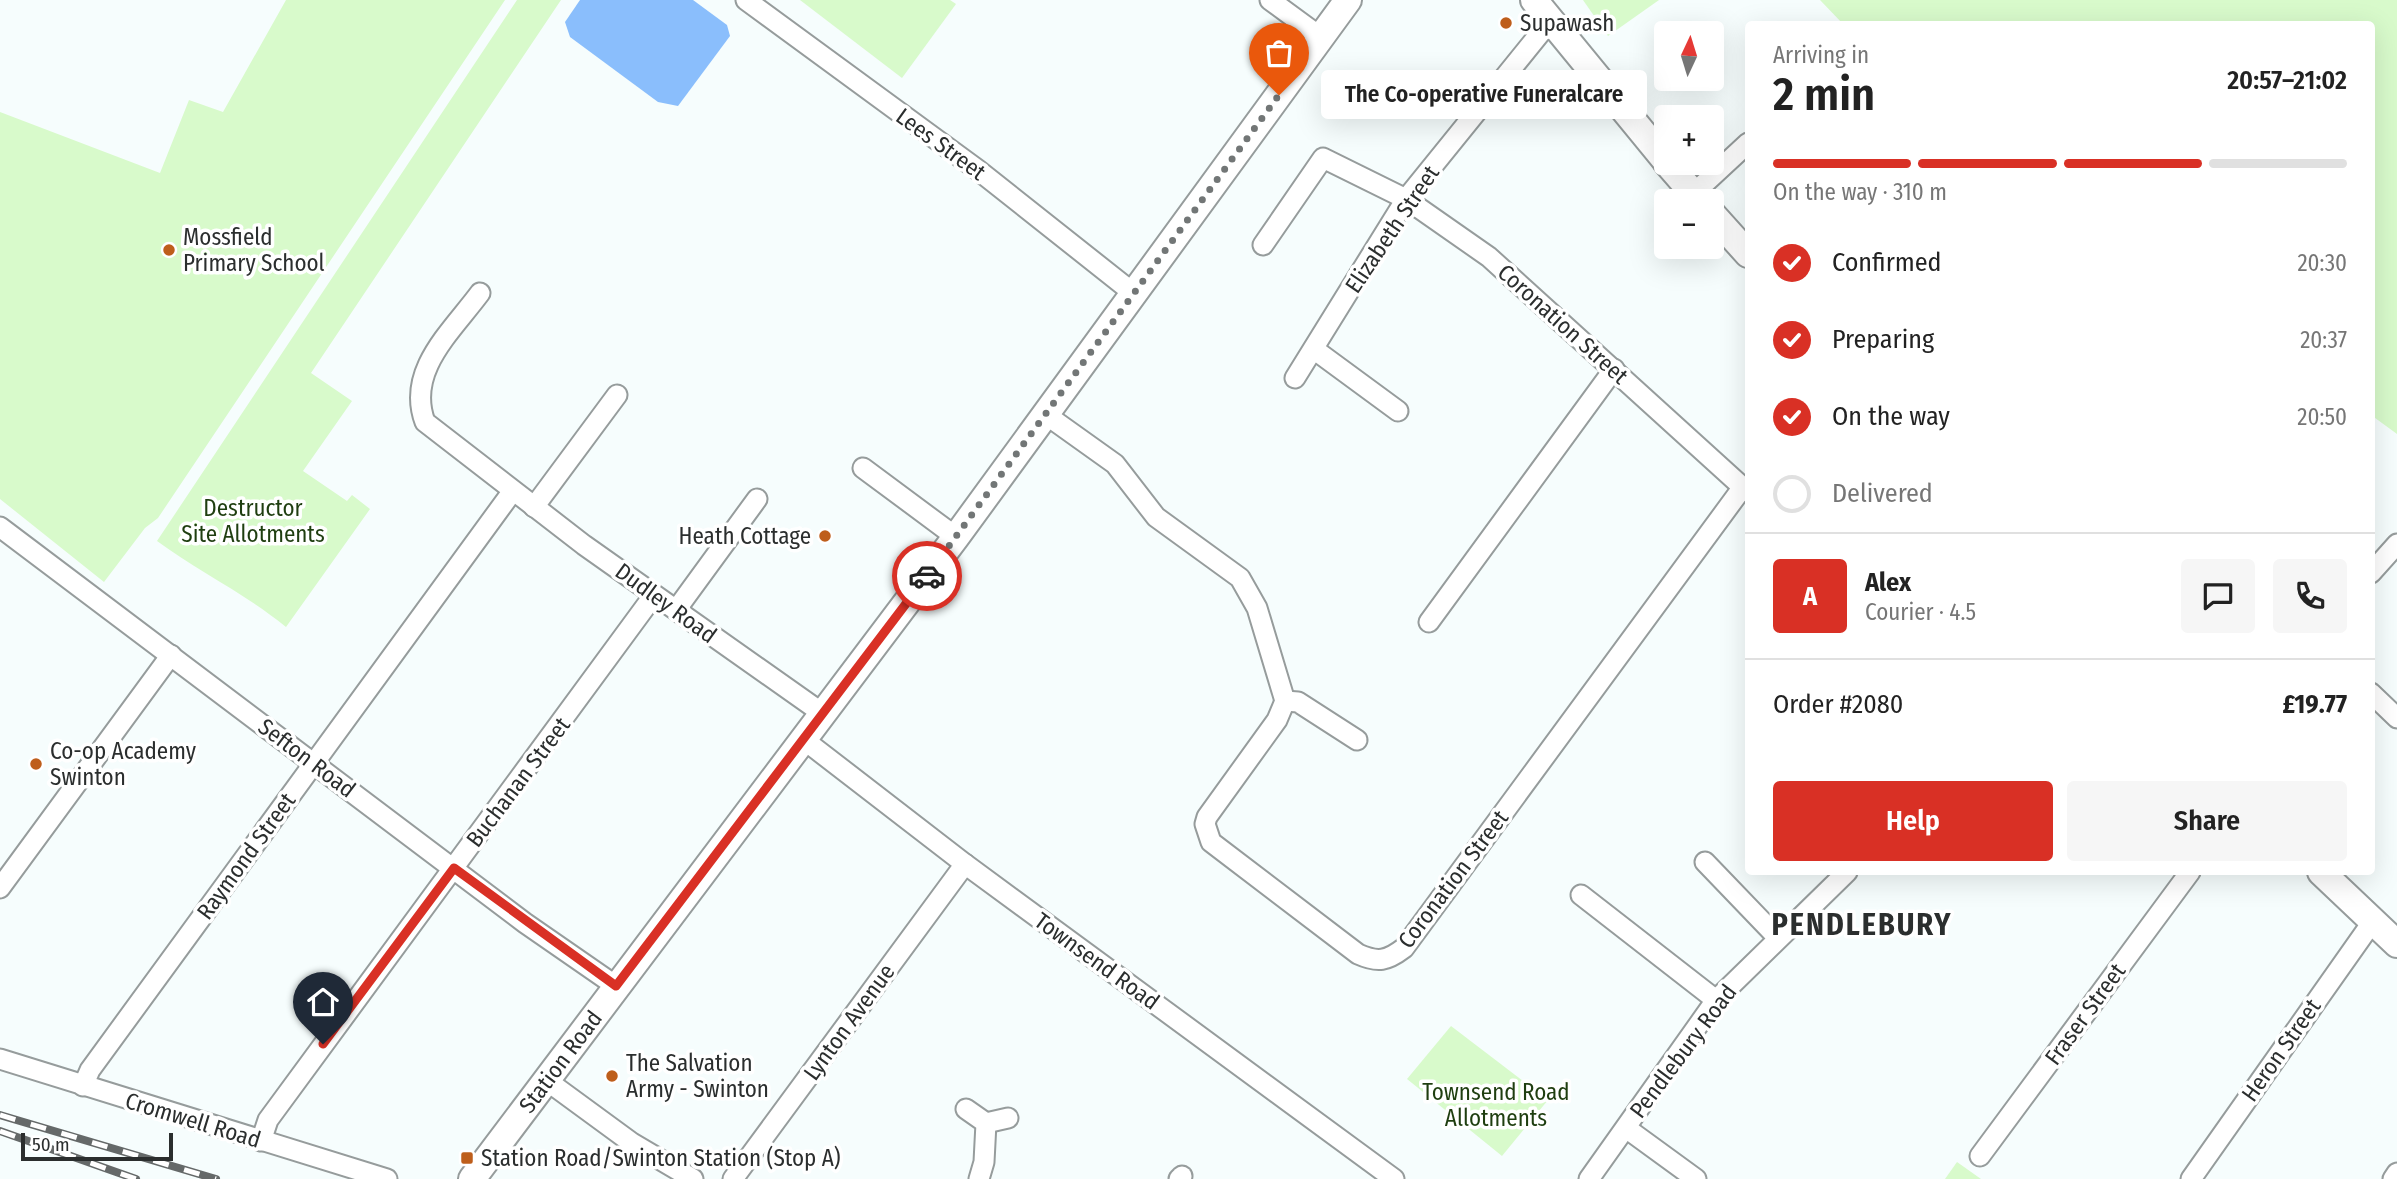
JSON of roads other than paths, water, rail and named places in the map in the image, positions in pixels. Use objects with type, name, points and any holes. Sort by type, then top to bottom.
[{"type":"main road","name":"Station Road","points":[[472,1179],[956,537],[1132,292],[1348,0]]},
{"type":"main road","points":[[1534,0],[1654,146]]},
{"type":"main road","points":[[1678,175],[1690,189]]},
{"type":"main road","points":[[1724,227],[1745,251]]},
{"type":"main road","points":[[2324,875],[2397,942]]},
{"type":"street","name":"Lees Street","points":[[746,0],[978,170],[1132,292]]},
{"type":"street","points":[[1270,0],[1320,36]]},
{"type":"street","name":"Elizabeth Street","points":[[1295,378],[1315,351],[1406,199],[1550,21]]},
{"type":"street","points":[[1705,189],[1745,146]]},
{"type":"street","name":"Coronation Street","points":[[1263,245],[1323,158],[1406,199],[1489,257],[1745,490],[1405,948],[1391,959],[1371,960],[1358,954],[1211,842],[1205,824],[1207,817],[1277,720],[1285,701]]},
{"type":"street","name":"Dudley Road","points":[[480,293],[421,377],[420,408],[425,422],[512,492],[822,713]]},
{"type":"street","points":[[1315,351],[1398,411]]},
{"type":"street","points":[[1429,622],[1614,369]]},
{"type":"street","points":[[534,507],[617,395]]},
{"type":"street","points":[[1045,414],[1115,464],[1156,517],[1240,578],[1257,608],[1285,701],[1298,702],[1356,740]]},
{"type":"street","points":[[863,468],[956,537]]},
{"type":"street","name":"Raymond Street","points":[[83,1086],[90,1070],[512,492]]},
{"type":"street","points":[[676,610],[757,499]]},
{"type":"street","name":"Sefton Road","points":[[0,527],[313,764],[616,986]]},
{"type":"street","points":[[2375,569],[2397,544]]},
{"type":"street","name":"Buchanan Street","points":[[261,1141],[268,1120],[654,595]]},
{"type":"street","points":[[0,888],[171,655]]},
{"type":"street","points":[[2375,697],[2397,718]]},
{"type":"street","name":"Townsend Road","points":[[803,738],[965,864],[1394,1179]]},
{"type":"street","points":[[1705,862],[1778,938]]},
{"type":"street","name":"Lynton Avenue","points":[[733,1179],[965,864]]},
{"type":"street","name":"Pendlebury Road","points":[[1589,1179],[1716,1000],[1844,875]]},
{"type":"street","name":"Fraser Street","points":[[1980,1156],[2188,875]]},
{"type":"street","points":[[1581,895],[1716,1000]]},
{"type":"street","name":"Heron Street","points":[[2191,1179],[2373,921]]},
{"type":"street","name":"Cromwell Road","points":[[0,1059],[387,1179]]},
{"type":"street","points":[[546,1080],[632,1143],[693,1179]]},
{"type":"street","points":[[966,1109],[986,1123],[1008,1118]]},
{"type":"street","points":[[979,1179],[984,1162],[986,1123]]},
{"type":"street","points":[[1626,1128],[1696,1179]]},
{"type":"street","points":[[2393,1179],[2397,1173]]},
{"type":"water","points":[[580,0],[693,0],[727,25],[730,36],[678,106],[658,102],[570,37],[565,22]]},
{"type":"railway","points":[[0,1115],[216,1179]]},
{"type":"railway","points":[[0,1131],[136,1179]]},
{"type":"place","name":"Supawash","points":[[1506,23]]},
{"type":"place","name":"The Co-operative Funeralcare","points":[[1279,95]]},
{"type":"place","name":"Mossfield Primary School","points":[[169,250]]},
{"type":"place","name":"Heath Cottage","points":[[825,536]]},
{"type":"place","name":"Co-op Academy Swinton","points":[[36,764]]},
{"type":"place","name":"The Salvation Army - Swinton","points":[[612,1076]]},
{"type":"place","name":"Station Road/Swinton Station (Stop A)","points":[[467,1158]]},
{"type":"district","name":"PENDLEBURY","points":[[1862,925]]},
{"type":"park label","name":"Destructor Site Allotments","points":[[253,521]]},
{"type":"park label","name":"Townsend Road Allotments","points":[[1496,1105]]}]
